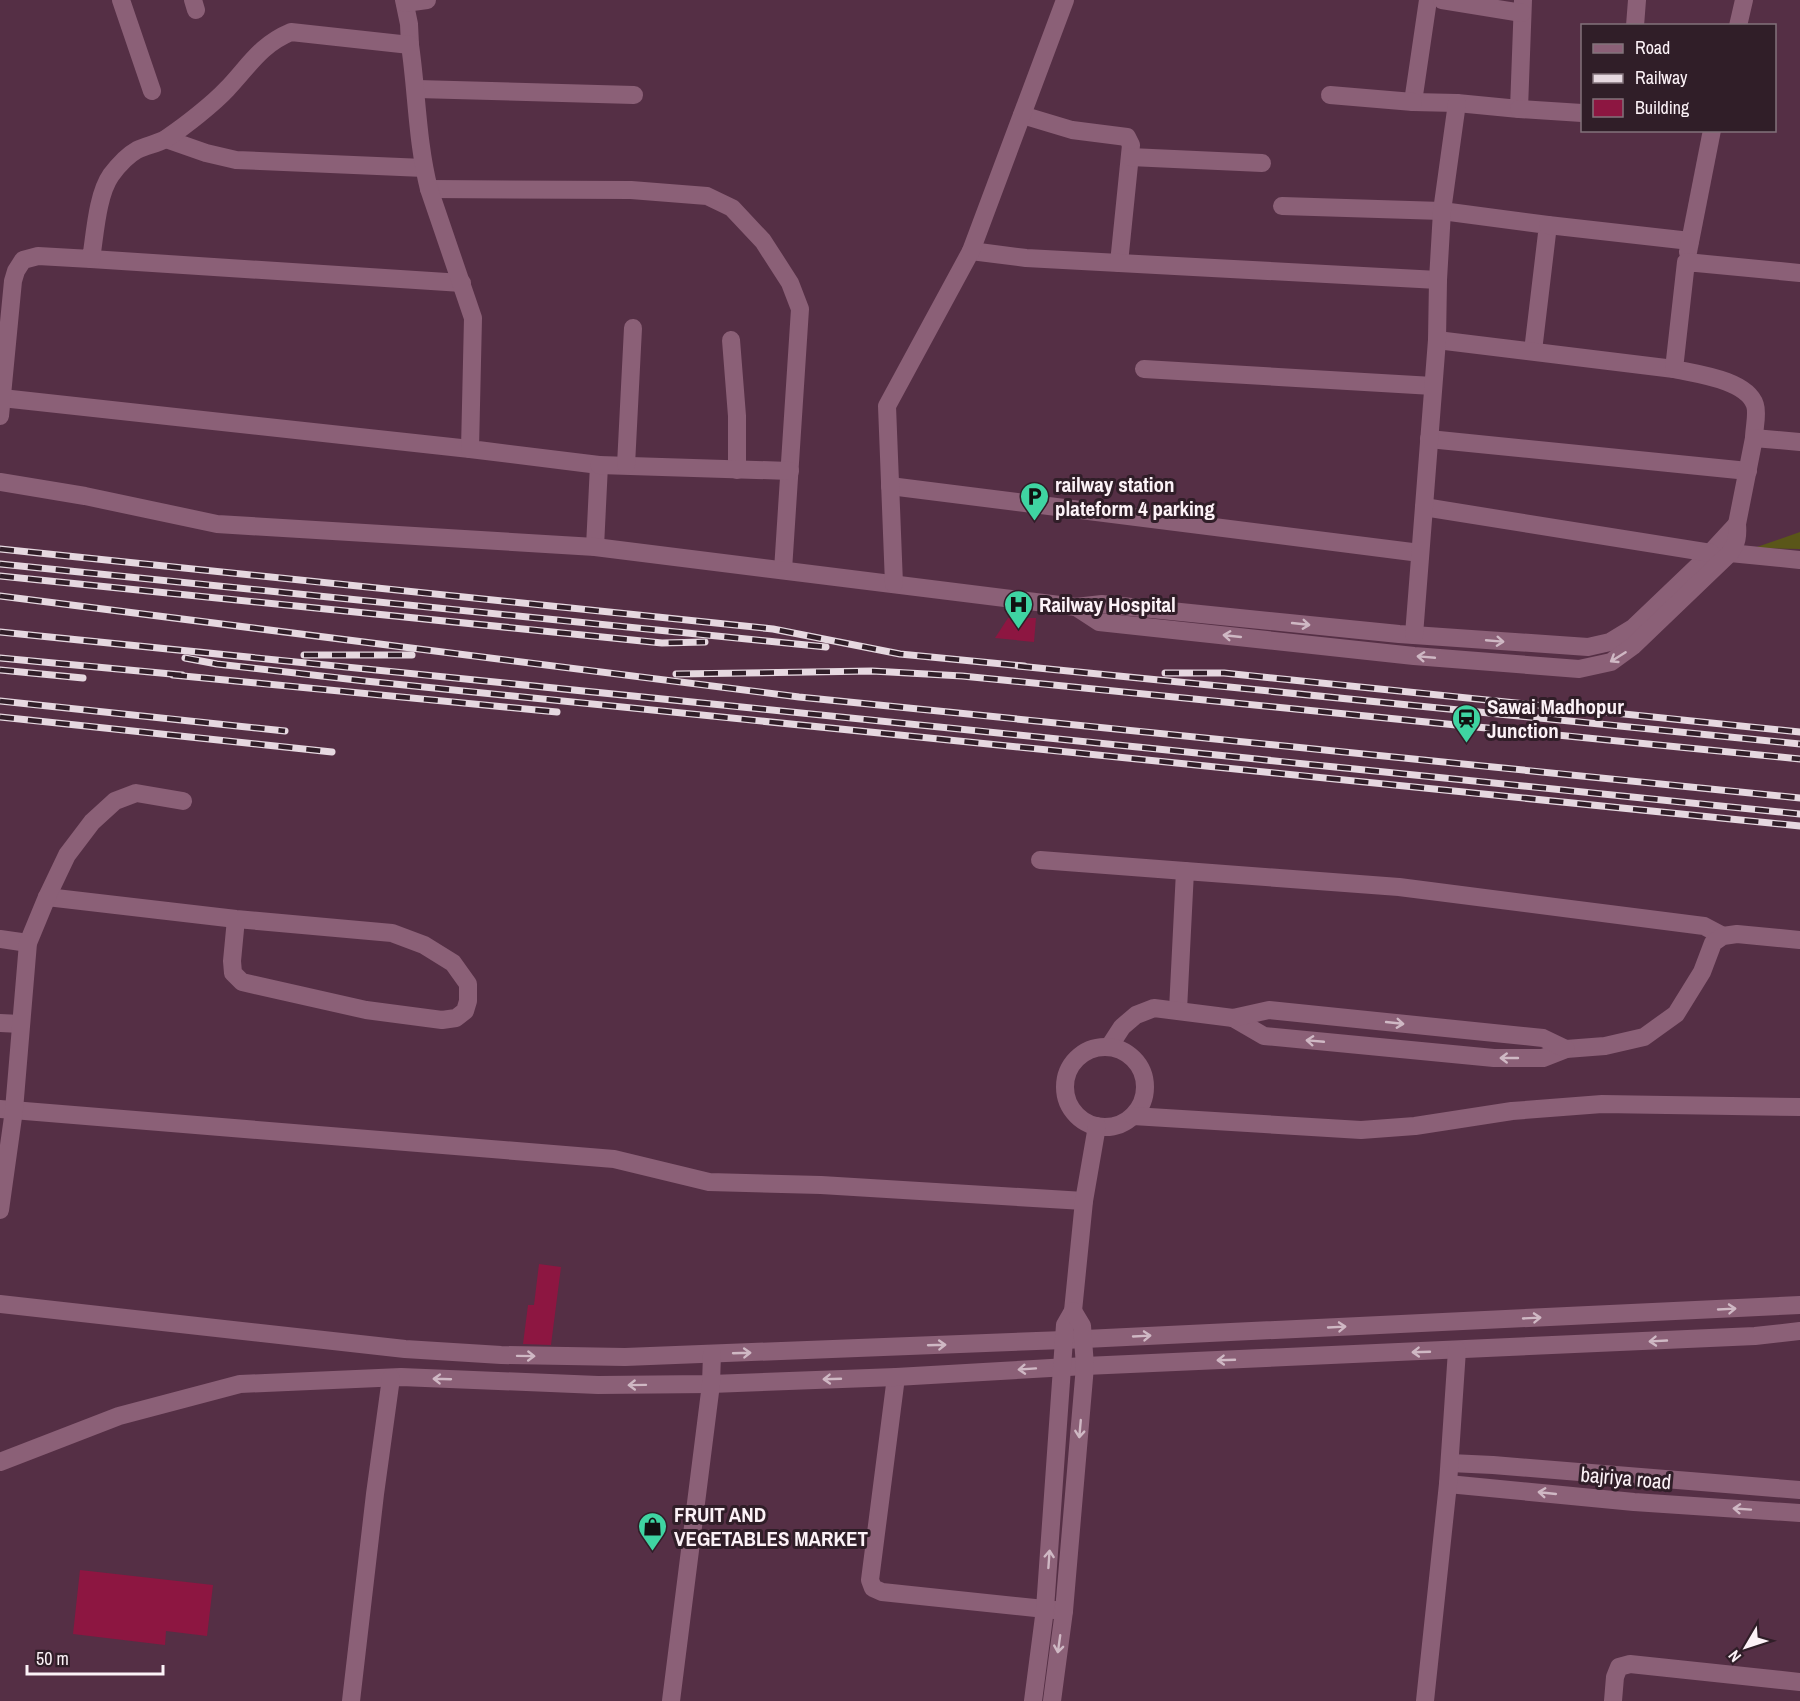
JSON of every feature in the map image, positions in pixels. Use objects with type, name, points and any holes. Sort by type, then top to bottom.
[{"type":"street","points":[[121,0],[152,91]]},
{"type":"street","points":[[427,0],[404,1],[417,89],[424,168],[473,318],[470,449]]},
{"type":"street","points":[[894,584],[887,406],[971,251],[1065,0]]},
{"type":"street","points":[[1413,102],[1428,0]]},
{"type":"street","points":[[1442,0],[1523,6],[1519,109]]},
{"type":"street","points":[[1635,24],[1637,0]]},
{"type":"street","points":[[1738,24],[1744,0]]},
{"type":"street","points":[[91,259],[101,197],[110,176],[136,151],[166,139],[226,91],[255,55],[280,37],[291,32],[410,45]]},
{"type":"street","points":[[417,89],[634,95]]},
{"type":"street","points":[[1330,95],[1581,113]]},
{"type":"street","points":[[1414,635],[1437,340],[1442,211],[1457,103]]},
{"type":"street","points":[[1022,115],[1072,130],[1127,137],[1131,145],[1119,263]]},
{"type":"street","points":[[1674,369],[1686,262],[1712,132]]},
{"type":"street","points":[[166,139],[206,153],[236,160],[424,168]]},
{"type":"street","points":[[1130,157],[1262,164]]},
{"type":"street","points":[[429,189],[631,190],[707,196],[732,208],[763,241],[790,283],[800,309],[783,570]]},
{"type":"street","points":[[1282,206],[1442,211],[1690,242]]},
{"type":"street","points":[[1533,351],[1548,225]]},
{"type":"street","points":[[971,251],[1026,258],[1438,280]]},
{"type":"street","points":[[462,283],[38,256],[23,260],[12,281],[1,407],[470,449],[599,465],[790,471]]},
{"type":"street","points":[[1686,262],[1800,273]]},
{"type":"street","points":[[626,465],[633,328]]},
{"type":"street","points":[[731,340],[737,416],[737,470]]},
{"type":"street","points":[[1076,607],[1099,622],[1414,656],[1580,669],[1611,662],[1634,646],[1736,545],[1737,524],[1754,438],[1755,406],[1748,392],[1734,384],[1674,369],[1437,340]]},
{"type":"street","points":[[1144,369],[1433,386]]},
{"type":"street","points":[[1754,438],[1800,442]]},
{"type":"street","points":[[1429,439],[1748,471]]},
{"type":"street","points":[[595,547],[599,465]]},
{"type":"street","points":[[0,482],[85,496],[217,524],[595,547],[1076,607],[1102,603],[1414,635],[1588,647],[1610,642],[1633,628],[1711,553],[1737,524]]},
{"type":"street","points":[[890,486],[1420,553]]},
{"type":"street","points":[[1424,507],[1711,553]]},
{"type":"street","points":[[1730,553],[1800,560]]},
{"type":"street","points":[[0,1210],[7,1109],[21,1024],[28,943],[47,897],[67,855],[92,822],[115,801],[135,793],[183,801]]},
{"type":"street","points":[[1040,860],[1399,887],[1704,926],[1723,936]]},
{"type":"street","points":[[1178,1010],[1185,871]]},
{"type":"street","points":[[47,897],[236,919],[392,933],[424,945],[453,963],[468,984],[468,1001],[465,1011],[456,1018],[442,1020],[366,1010],[242,982],[233,973],[236,919]]},
{"type":"street","points":[[1233,1018],[1264,1036],[1494,1058],[1543,1058],[1566,1049],[1605,1046],[1644,1037],[1676,1014],[1702,972],[1713,943],[1723,936],[1737,934],[1800,940]]},
{"type":"street","points":[[0,939],[28,943]]},
{"type":"street","points":[[1109,1047],[1122,1027],[1136,1015],[1154,1008],[1233,1018],[1269,1010],[1543,1038],[1566,1049]]},
{"type":"street","points":[[0,1023],[21,1024]]},
{"type":"street","points":[[1109,1047],[1121,1050],[1132,1058],[1140,1068],[1145,1080],[1145,1093],[1141,1105],[1133,1116],[1110,1127],[1097,1126],[1084,1121],[1074,1112],[1068,1101],[1065,1087],[1070,1068],[1083,1053],[1095,1048],[1109,1047]]},
{"type":"street","points":[[1133,1116],[1361,1130],[1415,1126],[1512,1111],[1602,1104],[1800,1107]]},
{"type":"street","points":[[7,1109],[614,1159],[709,1182],[822,1185],[1084,1201]]},
{"type":"street","points":[[1033,1701],[1045,1609],[1065,1325],[1073,1311],[1084,1201],[1097,1126]]},
{"type":"street","points":[[0,1304],[405,1349],[501,1355],[625,1357],[1064,1340],[1800,1305]]},
{"type":"street","points":[[1052,1701],[1064,1611],[1085,1366],[1082,1326],[1073,1311]]},
{"type":"street","points":[[0,1462],[119,1416],[240,1384],[396,1377],[598,1385],[711,1384],[1755,1336],[1800,1331]]},
{"type":"street","points":[[351,1701],[375,1494],[396,1377],[405,1349]]},
{"type":"street","points":[[1425,1701],[1449,1484],[1457,1350]]},
{"type":"street","points":[[671,1701],[711,1384],[712,1354]]},
{"type":"street","points":[[896,1377],[870,1580],[873,1588],[882,1592],[1064,1611]]},
{"type":"street","points":[[1450,1463],[1800,1490]]},
{"type":"street","name":"bajriya road","points":[[1449,1484],[1634,1502],[1800,1513]]},
{"type":"street","points":[[1612,1701],[1615,1677],[1619,1667],[1630,1664],[1800,1682]]},
{"type":"shaded area","points":[[1800,532],[1800,549],[1754,548]]},
{"type":"building","points":[[1008,618],[1036,618],[1034,642],[995,638]]},
{"type":"building","points":[[539,1264],[561,1267],[551,1345],[523,1344],[528,1305],[534,1305]]},
{"type":"building","points":[[80,1570],[213,1585],[207,1636],[166,1631],[165,1645],[73,1634]]},
{"type":"railway","points":[[0,549],[773,629],[900,654],[1024,666]]},
{"type":"railway","points":[[0,564],[826,647]]},
{"type":"railway","points":[[0,576],[662,643],[705,642]]},
{"type":"railway","points":[[0,596],[799,697],[1800,798]]},
{"type":"railway","points":[[0,632],[1800,814]]},
{"type":"railway","points":[[304,655],[412,655]]},
{"type":"railway","points":[[0,658],[182,675]]},
{"type":"railway","points":[[185,658],[217,664],[365,681],[1800,826]]},
{"type":"railway","points":[[1018,666],[1800,744]]},
{"type":"railway","points":[[0,670],[83,678]]},
{"type":"railway","points":[[676,674],[872,671],[962,676],[1800,759]]},
{"type":"railway","points":[[1165,673],[1224,673],[1800,732]]},
{"type":"railway","points":[[173,675],[557,712]]},
{"type":"railway","points":[[0,701],[285,731]]},
{"type":"railway","points":[[0,717],[332,752]]},
{"type":"place","name":"railway station plateform 4 parking","points":[[1034,522]]},
{"type":"place","name":"Railway Hospital","points":[[1018,630]]},
{"type":"place","name":"Sawai Madhopur Junction","points":[[1466,744]]},
{"type":"place","name":"FRUIT AND VEGETABLES MARKET","points":[[653,1552]]}]
